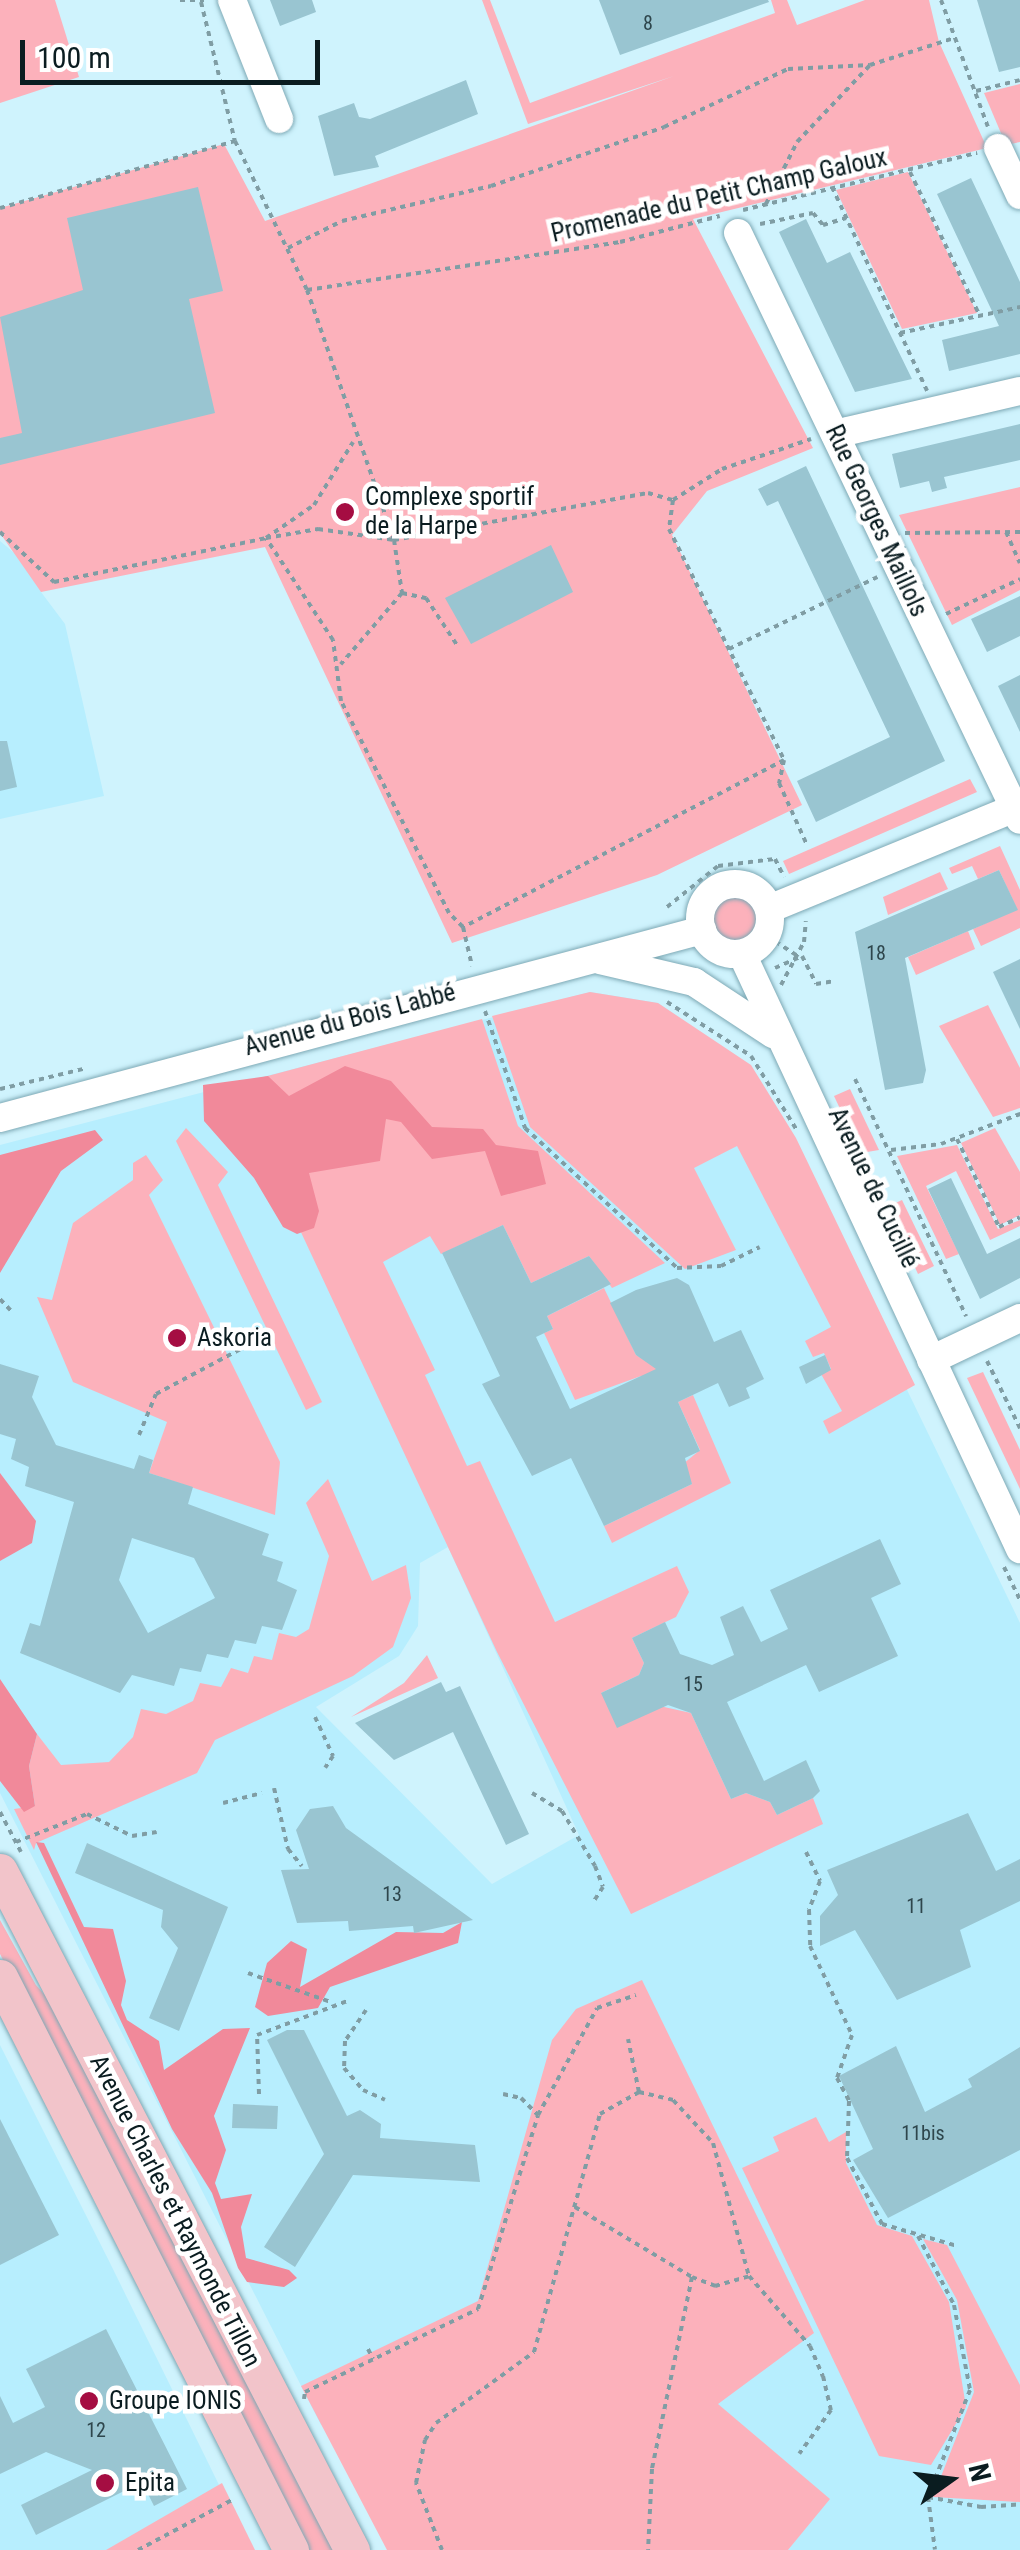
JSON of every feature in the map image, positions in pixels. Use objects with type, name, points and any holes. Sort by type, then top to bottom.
[{"type":"main road","name":"Avenue Charles et Raymonde Tillon","points":[[8,1856],[352,2550]]},
{"type":"main road","name":"Avenue Charles et Raymonde Tillon","points":[[0,1978],[291,2550]]},
{"type":"street","points":[[232,0],[279,119]]},
{"type":"street","points":[[998,148],[1020,195]]},
{"type":"street","name":"Rue Georges Maillols","points":[[738,233],[924,625],[1018,812]]},
{"type":"street","points":[[835,434],[1020,391]]},
{"type":"street","points":[[779,906],[757,891],[725,886],[707,898],[702,930],[713,947],[742,954],[779,906],[1018,812]]},
{"type":"street","name":"Avenue du Bois Labbé","points":[[1,1111],[578,958],[702,930]]},
{"type":"street","name":"Avenue de Cucillé","points":[[742,954],[777,1038],[931,1360],[1008,1550]]},
{"type":"street","points":[[578,958],[643,965],[694,982],[777,1038]]},
{"type":"street","points":[[931,1360],[1020,1318]]},
{"type":"path","points":[[180,0],[202,1],[235,141],[307,290],[354,442],[394,540],[402,593],[340,664]]},
{"type":"path","points":[[941,0],[998,148]]},
{"type":"path","points":[[287,249],[342,221],[491,186],[664,128],[788,68],[870,65],[954,38]]},
{"type":"path","points":[[766,204],[796,142],[870,65]]},
{"type":"path","points":[[974,91],[1020,80]]},
{"type":"path","points":[[0,208],[235,141]]},
{"type":"path","name":"Promenade du Petit Champ Galoux","points":[[307,290],[620,242],[998,148]]},
{"type":"path","points":[[909,170],[980,316]]},
{"type":"path","points":[[832,187],[936,410]]},
{"type":"path","points":[[738,233],[812,213],[823,226],[846,218]]},
{"type":"path","points":[[900,333],[1020,307]]},
{"type":"path","points":[[0,532],[54,582],[318,529],[394,540],[648,492],[672,500],[764,451],[835,434]]},
{"type":"path","points":[[266,538],[314,504],[354,442]]},
{"type":"path","points":[[672,500],[669,529],[784,760],[779,783],[807,845]]},
{"type":"path","points":[[883,537],[938,528],[1020,532]]},
{"type":"path","points":[[1006,532],[1020,564]]},
{"type":"path","points":[[266,538],[340,664],[341,701],[449,914],[463,926],[472,968]]},
{"type":"path","points":[[728,649],[896,567]]},
{"type":"path","points":[[924,625],[1020,579]]},
{"type":"path","points":[[402,593],[426,598],[457,645]]},
{"type":"path","points":[[463,926],[784,760]]},
{"type":"path","points":[[668,907],[718,866],[776,859],[779,906],[796,958]]},
{"type":"path","points":[[779,906],[808,924],[782,997]]},
{"type":"path","points":[[768,971],[802,956],[816,984],[835,981]]},
{"type":"path","points":[[660,998],[752,1056],[799,1135]]},
{"type":"path","points":[[485,1009],[525,1128],[677,1268],[722,1266],[760,1246]]},
{"type":"path","points":[[855,1079],[1020,1428]]},
{"type":"path","points":[[888,1151],[956,1139],[1020,1114]]},
{"type":"path","points":[[956,1139],[999,1227],[1020,1217]]},
{"type":"path","points":[[0,1299],[11,1310]]},
{"type":"path","points":[[139,1435],[156,1394],[250,1344]]},
{"type":"path","points":[[1008,1550],[1020,1600]]},
{"type":"path","points":[[316,1716],[333,1756],[325,1768]]},
{"type":"path","points":[[274,1788],[285,1813],[284,1839],[302,1866]]},
{"type":"path","points":[[223,1803],[262,1793]]},
{"type":"path","points":[[532,1793],[562,1811],[596,1866],[603,1887],[594,1902]]},
{"type":"path","points":[[8,1856],[87,1814],[132,1836],[157,1832]]},
{"type":"path","points":[[806,1852],[820,1881],[808,1910],[810,1946],[852,2035],[837,2078],[849,2101],[847,2158],[882,2224],[957,2246]]},
{"type":"path","points":[[248,1973],[331,2002]]},
{"type":"path","points":[[302,2409],[305,2392],[478,2309],[538,2115],[597,2008],[636,1996]]},
{"type":"path","points":[[259,2094],[257,2035],[331,2002],[350,2000]]},
{"type":"path","points":[[366,2010],[345,2041],[344,2068],[363,2090],[385,2100]]},
{"type":"path","points":[[628,2039],[640,2092]]},
{"type":"path","points":[[442,2550],[416,2484],[424,2440],[436,2424],[534,2352],[600,2114],[640,2092],[673,2100],[714,2143],[748,2276],[810,2346],[831,2410],[798,2454]]},
{"type":"path","points":[[503,2094],[522,2098],[538,2115]]},
{"type":"path","points":[[575,2208],[692,2277],[715,2286],[748,2276]]},
{"type":"path","points":[[918,2236],[954,2304],[970,2390],[928,2497],[935,2550]]},
{"type":"path","points":[[648,2550],[652,2469],[692,2277]]},
{"type":"path","points":[[368,2348],[373,2359]]},
{"type":"path","points":[[138,2550],[228,2506],[236,2494]]},
{"type":"path","points":[[928,2497],[981,2508],[1020,2504]]},
{"type":"shaded area","points":[[0,0],[55,0],[79,77],[0,103]]},
{"type":"shaded area","name":"Complexe sportif de la Harpe","points":[[482,0],[490,0],[530,103],[775,13],[771,0],[787,0],[797,25],[865,0],[929,0],[939,42],[987,148],[693,219],[813,448],[707,491],[672,535],[802,805],[657,875],[452,943],[265,547],[41,592],[0,533],[0,208],[224,144],[265,221],[674,76],[528,124]]},
{"type":"shaded area","points":[[1020,84],[1020,142],[1006,145],[984,93]]},
{"type":"shaded area","points":[[908,172],[977,313],[902,329],[836,190]]},
{"type":"shaded area","points":[[1020,487],[1020,590],[952,625],[899,515]]},
{"type":"shaded area","points":[[0,541],[19,557],[29,555],[41,592],[65,624],[104,796],[0,819]]},
{"type":"shaded area","points":[[970,779],[977,792],[789,874],[783,861]]},
{"type":"shaded area","points":[[1000,846],[1020,890],[1020,928],[981,946],[973,929],[1017,909],[999,870],[978,879],[972,866],[952,874],[949,868]]},
{"type":"shaded area","points":[[940,872],[948,889],[888,915],[883,897]]},
{"type":"shaded area","points":[[732,894],[749,901],[756,918],[749,935],[732,942],[715,935],[708,918],[715,901]]},
{"type":"shaded area","points":[[968,931],[975,949],[916,975],[908,957]]},
{"type":"shaded area","points":[[590,992],[658,1003],[751,1068],[1020,1623],[1020,2550],[788,2550],[829,2499],[717,2404],[510,2330],[321,2425],[0,1793],[0,1145]],"holes":[[[448,1547],[579,1835],[492,1884],[316,1707],[399,1656],[418,1626],[420,1563]]]},
{"type":"shaded area","points":[[590,992],[658,1003],[751,1065],[796,1138],[915,1385],[829,1434],[823,1421],[842,1411],[821,1374],[831,1369],[824,1353],[813,1357],[805,1341],[831,1327],[737,1146],[694,1168],[736,1250],[685,1269],[530,1127],[492,1016]]},
{"type":"shaded area","points":[[988,1005],[1020,1068],[1020,1108],[993,1117],[939,1026]]},
{"type":"shaded area","points":[[482,1019],[518,1126],[665,1263],[612,1288],[589,1256],[531,1283],[503,1225],[441,1254],[430,1236],[383,1262],[435,1370],[425,1375],[467,1466],[480,1461],[555,1622],[677,1566],[689,1592],[676,1617],[632,1638],[644,1663],[639,1675],[601,1693],[691,1713],[731,1799],[746,1793],[770,1802],[777,1815],[813,1798],[823,1824],[631,1914],[497,1652],[278,1183],[260,1078]]},
{"type":"shaded area","points":[[345,1066],[391,1081],[432,1127],[483,1129],[496,1145],[538,1151],[546,1184],[501,1196],[485,1151],[432,1159],[401,1122],[386,1119],[380,1161],[309,1173],[319,1211],[314,1228],[297,1234],[283,1227],[254,1178],[204,1121],[203,1085],[268,1076],[289,1096]]},
{"type":"shaded area","points":[[850,1089],[879,1150],[861,1153],[834,1096]]},
{"type":"shaded area","points":[[186,1128],[228,1172],[218,1185],[322,1402],[306,1410],[176,1141]]},
{"type":"shaded area","points":[[995,1128],[1020,1172],[1020,1215],[1000,1225],[961,1143]]},
{"type":"shaded area","points":[[95,1130],[103,1140],[61,1171],[0,1273],[0,1155]]},
{"type":"shaded area","points":[[957,1145],[998,1229],[1020,1220],[1020,1226],[990,1240],[956,1171],[926,1186],[959,1254],[946,1259],[897,1156]]},
{"type":"shaded area","points":[[146,1155],[163,1180],[149,1195],[280,1462],[275,1515],[149,1473],[167,1422],[73,1382],[37,1297],[52,1300],[73,1223],[133,1180],[133,1163]]},
{"type":"shaded area","points":[[902,1200],[934,1266],[918,1274],[887,1207]]},
{"type":"shaded area","points":[[604,1288],[636,1355],[678,1380],[641,1376],[575,1400],[544,1333],[553,1329],[547,1316]]},
{"type":"shaded area","points":[[983,1372],[1020,1450],[1020,1489],[967,1378]]},
{"type":"shaded area","points":[[693,1395],[731,1483],[612,1543],[604,1526],[692,1484],[683,1464],[700,1450],[678,1402]]},
{"type":"shaded area","points":[[0,1473],[36,1521],[32,1543],[0,1561]]},
{"type":"shaded area","points":[[328,1479],[372,1581],[406,1565],[411,1598],[393,1647],[353,1676],[215,1740],[197,1773],[36,1843],[34,1850],[14,1809],[35,1806],[29,1766],[37,1734],[61,1765],[109,1762],[133,1737],[141,1709],[166,1714],[193,1701],[200,1683],[221,1687],[231,1668],[248,1673],[254,1656],[272,1660],[279,1633],[296,1637],[309,1629],[329,1556],[306,1503]]},
{"type":"shaded area","points":[[427,1655],[438,1678],[351,1717],[404,1683]]},
{"type":"shaded area","points":[[0,1679],[37,1734],[29,1766],[35,1806],[24,1812],[0,1781]]},
{"type":"shaded area","points":[[36,1842],[44,1843],[84,1927],[113,1929],[126,1981],[121,2005],[127,2020],[159,2041],[164,2070],[223,2029],[250,2028],[214,2116],[226,2150],[215,2183],[221,2199],[252,2194],[241,2227],[246,2258],[289,2270],[297,2278],[284,2287],[247,2282],[238,2268],[212,2193],[172,2129]]},
{"type":"shaded area","points":[[0,1920],[36,1985],[67,2020],[340,2550],[303,2550],[0,1954]]},
{"type":"shaded area","points":[[462,1922],[458,1943],[330,1987],[318,2008],[268,2016],[255,2007],[267,1963],[291,1941],[307,1949],[300,1987],[396,1932],[443,1933]]},
{"type":"shaded area","points":[[642,1980],[814,2333],[718,2404],[830,2499],[788,2550],[387,2550],[301,2386],[478,2301],[552,2040],[576,2009]]},
{"type":"shaded area","name":"Groupe IONIS","points":[[0,2045],[109,2261],[251,2550],[0,2550]]},
{"type":"shaded area","points":[[816,2117],[829,2142],[846,2132],[846,2163],[877,2225],[912,2236],[949,2302],[966,2407],[931,2465],[879,2456],[742,2168],[779,2151],[773,2137]]},
{"type":"shaded area","points":[[923,2239],[947,2245],[1020,2385],[1020,2502],[933,2497],[974,2392],[957,2300]]},
{"type":"shaded area","points":[[222,2483],[255,2550],[106,2550]]},
{"type":"building","points":[[270,0],[312,0],[316,12],[280,26]]},
{"type":"building","points":[[599,0],[768,0],[769,2],[620,55]]},
{"type":"building","points":[[977,0],[1020,0],[1020,67],[999,72]]},
{"type":"building","points":[[466,80],[478,114],[375,156],[379,167],[334,176],[318,116],[354,103],[359,117],[370,119]]},
{"type":"building","points":[[971,178],[1020,282],[1020,354],[949,371],[942,340],[999,326],[937,194]]},
{"type":"building","points":[[198,187],[223,291],[189,299],[215,413],[0,465],[0,438],[22,433],[0,317],[83,290],[67,218]]},
{"type":"building","points":[[806,219],[827,263],[850,252],[912,379],[855,392],[779,232]]},
{"type":"building","points":[[1020,424],[1020,460],[944,477],[947,488],[932,492],[929,481],[900,488],[892,454]]},
{"type":"building","points":[[806,466],[945,761],[816,822],[797,781],[890,737],[778,501],[767,506],[758,489]]},
{"type":"building","points":[[551,545],[573,592],[471,644],[445,598]]},
{"type":"building","points":[[1020,596],[1020,636],[987,652],[971,619]]},
{"type":"building","points":[[1020,675],[1020,732],[998,686]]},
{"type":"building","points":[[0,741],[7,741],[17,787],[0,791]]},
{"type":"building","points":[[999,870],[1018,910],[905,958],[926,1070],[923,1083],[885,1090],[855,932]]},
{"type":"building","points":[[1020,959],[1020,1029],[993,972]]},
{"type":"building","points":[[951,1178],[987,1254],[1020,1238],[1020,1278],[980,1299],[928,1189]]},
{"type":"building","points":[[503,1225],[531,1283],[589,1256],[611,1284],[547,1316],[553,1329],[536,1337],[570,1409],[656,1369],[636,1355],[610,1303],[636,1290],[677,1278],[689,1285],[714,1342],[741,1330],[764,1379],[746,1388],[750,1398],[729,1407],[718,1383],[678,1402],[700,1451],[685,1458],[692,1484],[604,1526],[571,1458],[532,1476],[482,1384],[500,1376],[442,1253]]},
{"type":"building","points":[[825,1355],[831,1370],[806,1384],[799,1367]]},
{"type":"building","points":[[0,1364],[39,1376],[32,1397],[56,1445],[134,1469],[139,1455],[153,1460],[149,1473],[193,1487],[188,1504],[269,1534],[262,1555],[283,1562],[277,1581],[297,1590],[282,1630],[262,1626],[256,1644],[235,1640],[228,1658],[207,1654],[201,1672],[180,1668],[174,1686],[132,1675],[120,1693],[20,1653],[30,1623],[40,1626],[74,1502],[25,1486],[29,1467],[11,1459],[16,1439],[0,1434]],"holes":[[[132,1538],[194,1558],[215,1598],[148,1633],[119,1580]]]},
{"type":"building","points":[[880,1539],[901,1584],[871,1598],[898,1656],[819,1692],[806,1665],[727,1702],[764,1781],[806,1760],[820,1791],[813,1798],[777,1815],[770,1802],[746,1793],[731,1799],[691,1713],[668,1705],[617,1728],[601,1693],[639,1675],[644,1663],[632,1638],[665,1622],[680,1654],[712,1665],[734,1655],[720,1617],[743,1606],[761,1642],[788,1629],[770,1590]]},
{"type":"building","points":[[441,1682],[446,1692],[460,1686],[529,1834],[506,1845],[453,1732],[394,1760],[355,1723]]},
{"type":"building","points":[[333,1806],[346,1828],[473,1920],[414,1933],[413,1926],[349,1931],[348,1921],[297,1923],[281,1870],[309,1869],[296,1830],[310,1809]]},
{"type":"building","points":[[968,1813],[996,1871],[1020,1859],[1020,1901],[960,1930],[971,1967],[897,2000],[855,1930],[820,1946],[820,1916],[838,1895],[827,1870]]},
{"type":"building","points":[[87,1843],[228,1907],[179,2031],[149,2018],[178,1948],[161,1927],[163,1910],[75,1873]]},
{"type":"building","points":[[287,2030],[304,2030],[347,2116],[360,2110],[381,2124],[380,2138],[475,2145],[480,2182],[353,2175],[295,2267],[264,2247],[324,2154],[267,2040]]},
{"type":"building","points":[[896,2046],[925,2112],[972,2087],[968,2079],[1020,2047],[1020,2150],[888,2218],[853,2160],[873,2149],[839,2076]]},
{"type":"building","points":[[233,2104],[278,2106],[277,2129],[232,2128]]},
{"type":"building","points":[[0,2119],[59,2235],[0,2265]]},
{"type":"building","points":[[106,2329],[187,2489],[154,2506],[142,2482],[36,2535],[21,2505],[92,2470],[46,2452],[0,2474],[0,2396],[13,2423],[45,2407],[26,2369]]},
{"type":"place","name":"Complexe sportif de la Harpe","points":[[345,512]]},
{"type":"place","name":"Askoria","points":[[177,1338]]},
{"type":"place","name":"Groupe IONIS","points":[[89,2401]]},
{"type":"place","name":"Epita","points":[[105,2483]]}]
